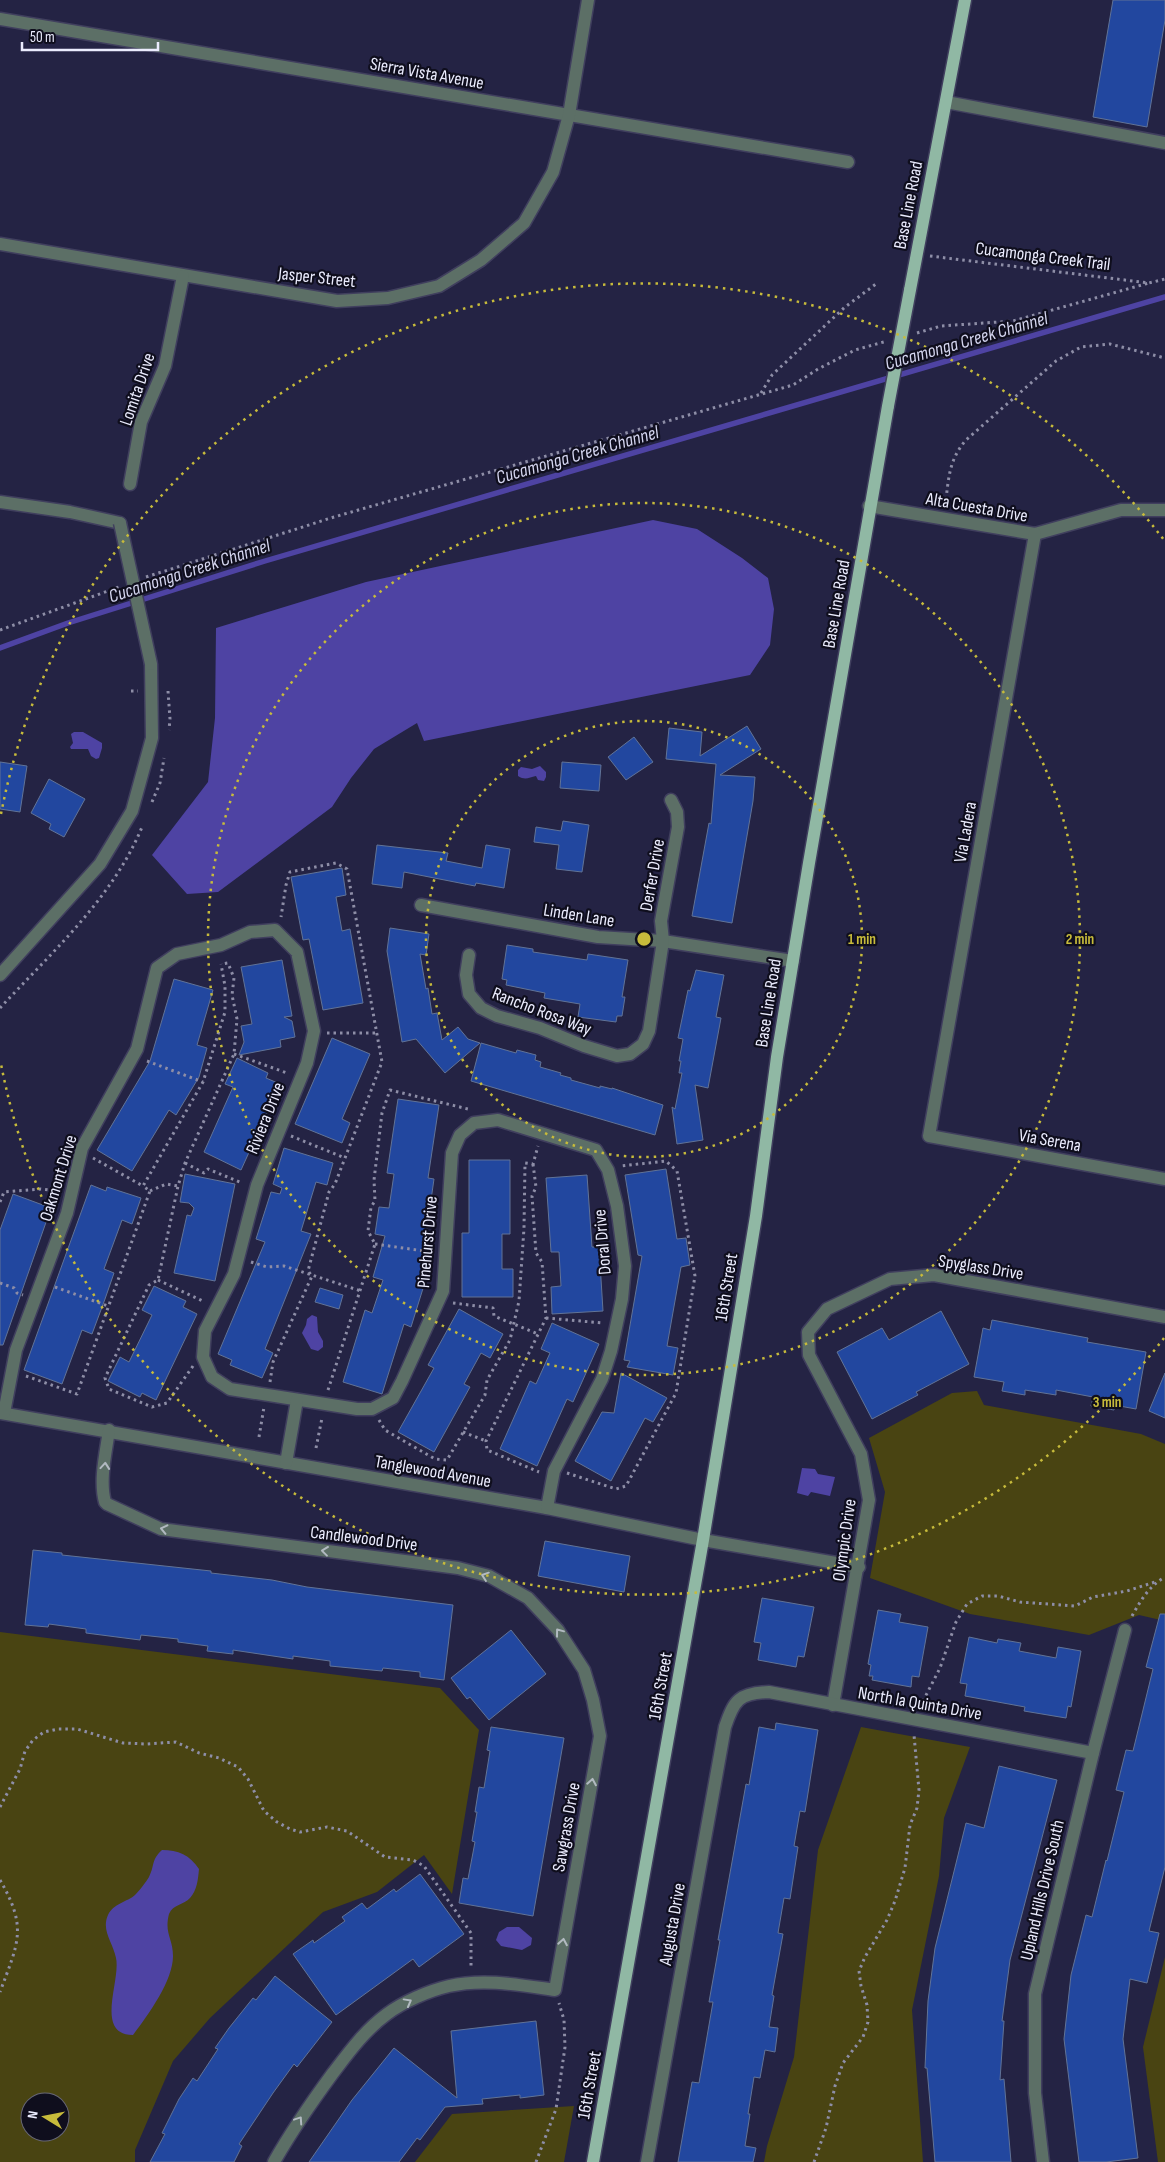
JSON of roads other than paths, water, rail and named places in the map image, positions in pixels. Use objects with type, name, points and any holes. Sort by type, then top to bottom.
[{"type":"main road","name":"Base Line Road","points":[[756,1216],[793,961],[870,506],[965,0]]},
{"type":"main road","name":"16th Street","points":[[593,2162],[702,1540],[756,1216]]},
{"type":"street","name":"Jasper Street","points":[[0,244],[183,276],[337,300],[388,298],[439,286],[482,260],[524,222],[553,172],[568,115],[588,0]]},
{"type":"street","name":"Sierra Vista Avenue","points":[[0,19],[848,162]]},
{"type":"street","points":[[946,102],[1165,143]]},
{"type":"street","name":"Lomita Drive","points":[[130,484],[141,422],[165,366],[183,276]]},
{"type":"street","points":[[0,502],[70,512],[120,523],[151,664],[152,738],[132,811],[100,864],[0,975]]},
{"type":"street","name":"Alta Cuesta Drive","points":[[870,506],[1035,534],[1121,510],[1165,510]]},
{"type":"street","name":"Via Ladera","points":[[929,1136],[1035,534]]},
{"type":"street","name":"Derfer Drive","points":[[643,1044],[649,1031],[663,941],[661,921],[678,827],[677,812],[671,800]]},
{"type":"street","name":"Linden Lane","points":[[421,905],[598,937],[663,941],[793,961]]},
{"type":"street","name":"Riviera Drive","points":[[221,946],[250,932],[275,930],[297,952],[314,1030],[307,1063],[257,1184],[234,1274],[205,1331],[203,1357],[212,1377],[230,1389],[297,1400]]},
{"type":"street","name":"Oakmont Drive","points":[[2,1413],[16,1350],[67,1214],[82,1148],[137,1050],[157,968],[177,954],[221,946]]},
{"type":"street","name":"Rancho Rosa Way","points":[[469,955],[466,975],[469,994],[481,1008],[617,1056],[630,1054],[643,1044]]},
{"type":"street","name":"Doral Drive","points":[[474,1123],[498,1120],[596,1150],[608,1170],[617,1206],[625,1266],[622,1299],[616,1326],[602,1379],[554,1471],[547,1508]]},
{"type":"street","name":"Pinehurst Drive","points":[[297,1400],[357,1409],[372,1409],[393,1398],[443,1291],[452,1154],[460,1135],[474,1123]]},
{"type":"street","name":"Via Serena","points":[[929,1136],[1165,1178]]},
{"type":"street","name":"Spyglass Drive","points":[[808,1332],[827,1309],[890,1278],[934,1275],[1165,1317]]},
{"type":"street","name":"Olympic Drive","points":[[808,1332],[808,1355],[861,1454],[869,1500],[859,1567],[833,1705]]},
{"type":"street","points":[[286,1463],[297,1400]]},
{"type":"street","name":"Tanglewood Avenue","points":[[2,1413],[109,1430],[547,1508],[702,1540],[859,1567]]},
{"type":"street","name":"Candlewood Drive","points":[[109,1430],[104,1465],[105,1502],[161,1529],[458,1568],[490,1576],[528,1598],[558,1630],[584,1670]]},
{"type":"street","name":"Upland Hills Drive South","points":[[1043,2162],[1035,2094],[1035,1994],[1093,1753],[1125,1630]]},
{"type":"street","name":"Sawgrass Drive","points":[[274,2162],[298,2120],[349,2052],[387,2014],[416,1998],[448,1986],[481,1982],[514,1984],[555,1990],[600,1736],[593,1700],[584,1670]]},
{"type":"street","name":"North la Quinta Drive","points":[[741,1697],[756,1692],[770,1692],[1093,1753]]},
{"type":"street","name":"Augusta Drive","points":[[647,2162],[724,1728],[731,1708],[741,1697]]},
{"type":"waterway","name":"Cucamonga Creek Channel","points":[[0,648],[68,623],[265,561],[1165,297]]}]
